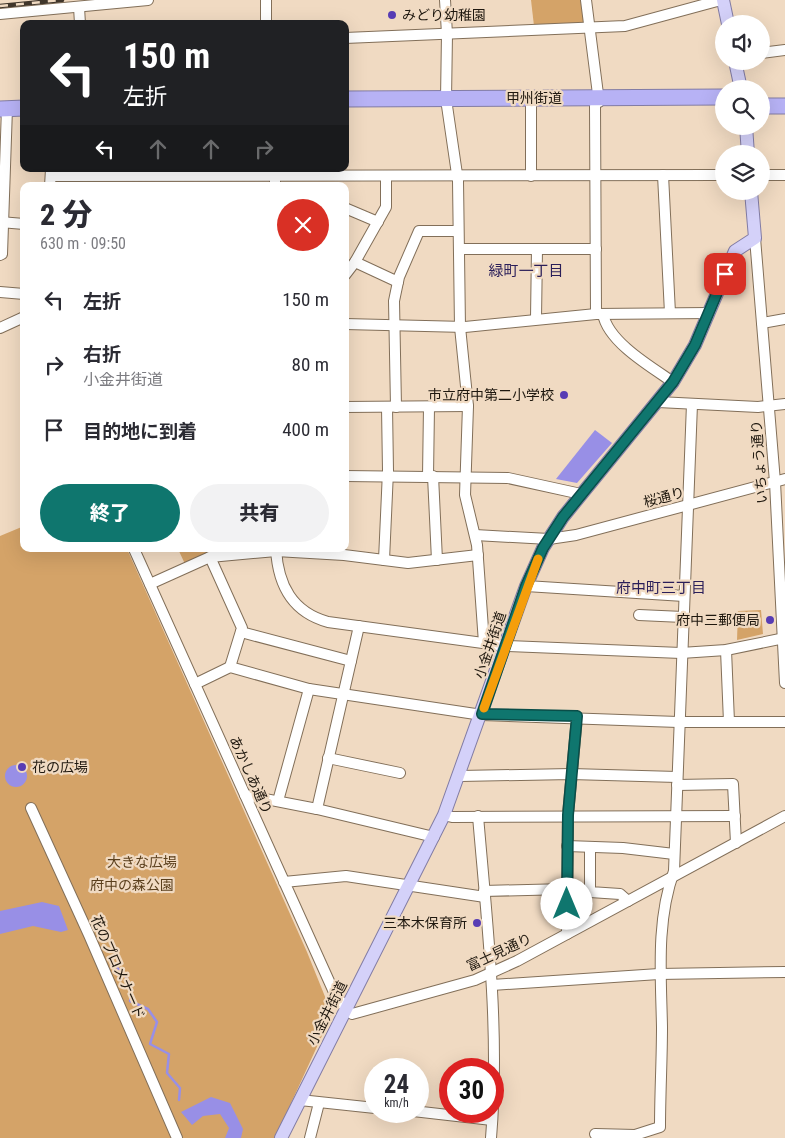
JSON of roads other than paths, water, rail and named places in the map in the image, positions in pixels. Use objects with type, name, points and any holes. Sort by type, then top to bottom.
[{"type":"highway","name":"甲州街道","points":[[349,99],[531,106],[715,97]]},
{"type":"highway","points":[[770,97],[785,97]]},
{"type":"highway","points":[[2,106],[20,101]]},
{"type":"highway","name":"甲州街道","points":[[349,106],[447,102],[715,106]]},
{"type":"highway","points":[[2,106],[20,108]]},
{"type":"highway","points":[[770,106],[785,106]]},
{"type":"main road","points":[[722,0],[726,15]]},
{"type":"main road","points":[[752,200],[755,238]]},
{"type":"main road","name":"小金井街道","points":[[281,1138],[444,815],[460,776],[526,586],[549,539],[581,494],[673,382],[695,345],[735,251],[755,238]]},
{"type":"street","points":[[0,14],[148,0]]},
{"type":"street","points":[[266,0],[266,20]]},
{"type":"street","points":[[445,0],[447,102],[457,176],[460,327],[468,406],[465,495],[478,555],[484,643]]},
{"type":"street","points":[[586,0],[598,103],[596,249],[600,314],[623,345],[646,364],[673,382]]},
{"type":"street","points":[[349,38],[626,26],[722,0]]},
{"type":"street","points":[[79,7],[80,20]]},
{"type":"street","points":[[770,52],[785,50]]},
{"type":"street","points":[[0,254],[2,254],[2,106]]},
{"type":"street","points":[[531,106],[531,176]]},
{"type":"street","points":[[662,175],[670,313]]},
{"type":"street","points":[[50,177],[160,181],[227,181],[275,177],[715,175]]},
{"type":"street","points":[[770,175],[785,175]]},
{"type":"street","points":[[349,270],[386,207],[386,176]]},
{"type":"street","points":[[349,210],[378,222]]},
{"type":"street","points":[[2,222],[20,224]]},
{"type":"street","points":[[384,560],[392,407],[394,301],[398,282],[419,231],[458,231]]},
{"type":"street","name":"いちょう通り","points":[[755,238],[768,406],[780,481],[785,684]]},
{"type":"street","points":[[459,249],[596,249]]},
{"type":"street","points":[[536,249],[536,320]]},
{"type":"street","points":[[355,262],[398,282]]},
{"type":"street","points":[[0,292],[20,294]]},
{"type":"street","points":[[349,324],[460,327],[600,314],[709,313]]},
{"type":"street","points":[[0,328],[20,319]]},
{"type":"street","points":[[762,323],[785,319]]},
{"type":"street","points":[[658,402],[768,406],[785,404]]},
{"type":"street","points":[[596,1134],[635,1136],[660,1126],[662,1027],[659,974],[661,937],[672,877],[674,854],[681,653],[690,505],[692,404]]},
{"type":"street","points":[[349,407],[468,406]]},
{"type":"street","points":[[428,407],[437,560]]},
{"type":"street","points":[[349,476],[508,478],[581,494]]},
{"type":"street","name":"桜通り","points":[[475,535],[549,539],[576,535],[780,481]]},
{"type":"street","name":"あかしあ通り","points":[[135,552],[333,990],[346,1010]]},
{"type":"street","points":[[150,584],[210,557],[257,552]]},
{"type":"street","points":[[276,552],[281,580],[296,605],[318,619],[359,626],[505,646],[681,653],[726,650],[784,638]]},
{"type":"street","points":[[298,552],[408,563],[478,555]]},
{"type":"street","points":[[210,557],[242,628],[230,667]]},
{"type":"street","points":[[526,586],[684,596]]},
{"type":"street","points":[[639,615],[683,617]]},
{"type":"street","points":[[317,809],[359,626]]},
{"type":"street","points":[[241,632],[351,661]]},
{"type":"street","points":[[726,650],[730,722]]},
{"type":"street","points":[[195,684],[230,667],[309,690],[482,714],[577,716],[678,722],[785,722]]},
{"type":"street","points":[[278,801],[309,690]]},
{"type":"street","points":[[567,934],[568,815],[577,716]]},
{"type":"street","points":[[328,758],[400,773]]},
{"type":"street","points":[[460,776],[571,774],[733,784],[736,842]]},
{"type":"street","points":[[245,795],[317,809],[434,837]]},
{"type":"street","name":"花のプロメナード","points":[[31,808],[89,935],[177,1138]]},
{"type":"street","points":[[444,815],[735,816]]},
{"type":"street","points":[[478,816],[492,985],[492,1058]]},
{"type":"street","name":"富士見通り","points":[[346,1010],[352,1014],[462,984],[490,973],[517,961],[785,816]]},
{"type":"street","points":[[567,846],[622,848],[674,854]]},
{"type":"street","points":[[590,847],[590,892],[620,894],[628,901]]},
{"type":"street","points":[[284,882],[346,876],[408,886],[484,894],[567,889]]},
{"type":"street","points":[[492,985],[659,974],[785,972]]},
{"type":"street","points":[[300,1100],[364,1107]]},
{"type":"street","points":[[310,1138],[320,1103]]},
{"type":"street","points":[[491,1138],[492,1123]]},
{"type":"waterway","points":[[112,964],[125,975],[130,984],[130,1001],[148,1009],[157,1022],[150,1044],[169,1054],[167,1073],[180,1088],[179,1100]]},
{"type":"railway","points":[[0,6],[62,0]]},
{"type":"place","name":"みどり幼稚園","points":[[392,15]]},
{"type":"place","name":"市立府中第二小学校","points":[[564,395]]},
{"type":"place","name":"府中三郵便局","points":[[770,620]]},
{"type":"place","name":"花の広場","points":[[22,767]]},
{"type":"place","name":"三本木保育所","points":[[477,923]]},
{"type":"district","name":"緑町一丁目","points":[[526,271]]},
{"type":"district","name":"府中町三丁目","points":[[661,588]]},
{"type":"park label","name":"大きな広場","points":[[142,862]]},
{"type":"park label","name":"府中の森公園","points":[[132,885]]}]
